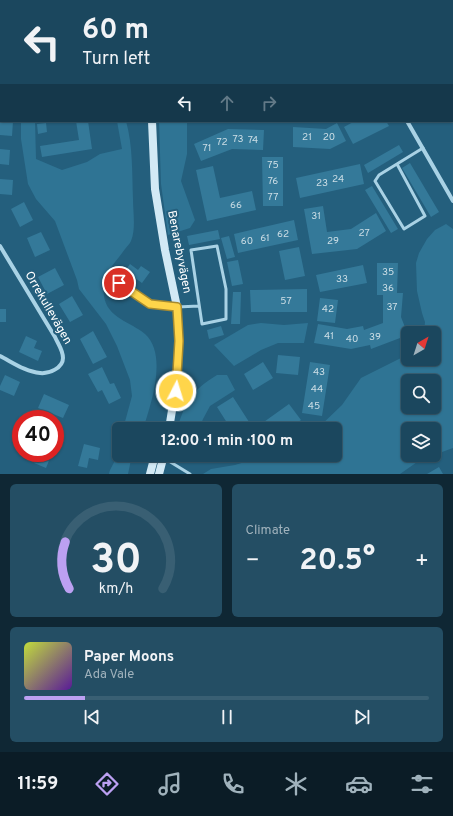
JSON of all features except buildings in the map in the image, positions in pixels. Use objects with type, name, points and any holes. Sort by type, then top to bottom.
[{"type":"street","name":"Benarebyvägen","points":[[152,122],[155,189],[177,307],[179,341],[178,373],[170,422]]},
{"type":"street","points":[[408,122],[453,201]]},
{"type":"street","name":"Orrekullevägen","points":[[0,246],[55,337],[62,350],[63,359],[60,366],[54,371],[40,373],[28,370],[0,356]]},
{"type":"street","name":"Benarebyvägen","points":[[169,422],[173,410]]},
{"type":"street","points":[[150,474],[153,462]]},
{"type":"street","points":[[159,474],[162,462]]},
{"type":"lane","points":[[397,164],[425,216],[404,229],[375,181],[379,175],[423,148]]},
{"type":"lane","points":[[217,246],[226,289],[226,319],[202,324],[200,306],[191,250],[217,246]]},
{"type":"lane","points":[[119,283],[150,304],[177,307],[200,306]]},
{"type":"lane","points":[[172,462],[190,474]]},
{"type":"shaded area","points":[[21,122],[35,122],[36,159],[62,170],[87,162],[100,154],[122,149],[117,122],[126,122],[132,160],[134,220],[133,236],[131,242],[106,276],[104,282],[104,296],[110,310],[115,315],[145,334],[152,343],[156,354],[156,380],[145,422],[125,422],[132,396],[130,380],[117,346],[106,324],[79,289],[55,221],[36,199],[28,184],[21,139]]},
{"type":"shaded area","points":[[159,122],[187,122],[187,154],[181,181],[195,220],[190,228],[168,235],[161,184]]},
{"type":"shaded area","points":[[446,224],[453,229],[453,448],[441,452],[441,422],[401,422],[401,462],[417,462],[400,474],[203,474],[211,469],[245,462],[342,462],[342,422],[324,422],[342,405],[361,378],[401,358],[401,366],[441,366],[441,326],[425,326],[425,322],[417,291],[416,263],[419,253],[427,239],[435,230]]},
{"type":"shaded area","points":[[261,323],[284,325],[308,323],[304,343],[278,343],[261,350],[234,366],[214,345],[248,325]]},
{"type":"shaded area","points":[[217,375],[227,375],[235,390],[210,406],[202,422],[179,422],[183,411],[195,392]]},
{"type":"shaded area","points":[[114,462],[131,462],[128,474],[109,474]]},
{"type":"route","points":[[119,283],[150,304],[177,307],[179,341],[176,391]]}]
